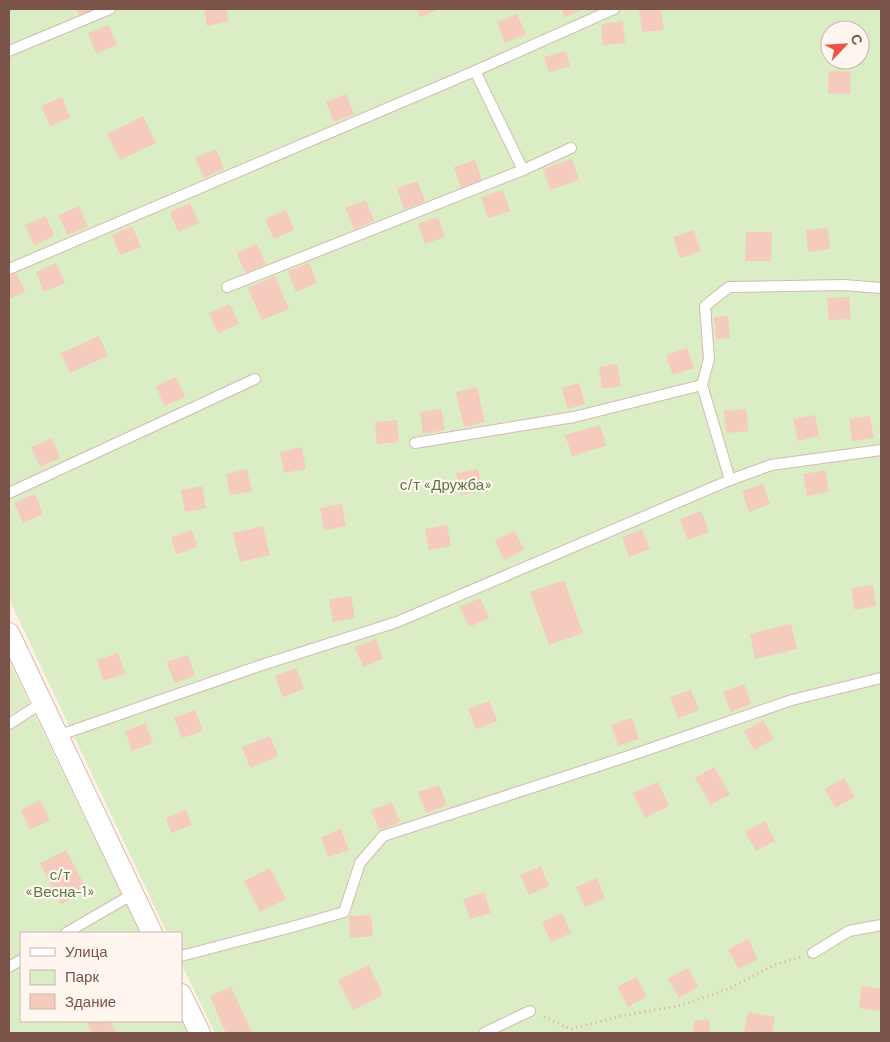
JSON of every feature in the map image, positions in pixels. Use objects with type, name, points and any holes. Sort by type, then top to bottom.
[{"type":"street","points":[[9,633],[152,932]]},
{"type":"street","points":[[182,996],[200,1033]]},
{"type":"lane","points":[[9,51],[110,9]]},
{"type":"lane","points":[[9,269],[475,71],[614,9]]},
{"type":"lane","points":[[475,71],[522,170]]},
{"type":"lane","points":[[227,287],[522,170],[570,148]]},
{"type":"lane","points":[[730,480],[702,385],[709,358],[705,306],[729,287],[844,285],[881,288]]},
{"type":"lane","points":[[9,493],[255,379]]},
{"type":"lane","points":[[415,443],[574,417],[702,385]]},
{"type":"lane","points":[[57,736],[262,665],[397,622],[730,480],[771,465],[881,450]]},
{"type":"lane","points":[[182,956],[344,912],[360,863],[383,836],[635,754],[792,700],[881,678]]},
{"type":"lane","points":[[9,724],[42,703]]},
{"type":"lane","points":[[68,932],[133,894]]},
{"type":"lane","points":[[813,953],[849,931],[881,926]]},
{"type":"lane","points":[[484,1033],[530,1011]]},
{"type":"path","points":[[530,1011],[571,1029],[621,1016],[682,1005],[728,989],[774,965],[813,953]]},
{"type":"green space","name":"с/т «Дружба»","points":[[9,9],[881,9],[881,1033],[215,1033],[182,965],[182,932],[167,932],[9,599]]},
{"type":"green space","name":"с/т «Весна-1»","points":[[9,661],[140,932],[20,932],[20,1022],[182,1022],[182,1020],[189,1033],[9,1033]]},
{"type":"building","points":[[76,9],[91,9],[92,11],[80,17]]},
{"type":"building","points":[[204,9],[226,9],[229,21],[207,26]]},
{"type":"building","points":[[416,9],[439,9],[420,17]]},
{"type":"building","points":[[561,9],[585,9],[565,17]]},
{"type":"building","points":[[661,9],[664,30],[642,32],[639,10]]},
{"type":"building","points":[[517,14],[526,34],[505,43],[497,22]]},
{"type":"building","points":[[623,21],[625,43],[603,45],[601,24]]},
{"type":"building","points":[[109,25],[117,45],[96,54],[88,33]]},
{"type":"building","points":[[566,51],[570,66],[549,72],[544,57]]},
{"type":"building","points":[[829,71],[851,72],[850,94],[828,93]]},
{"type":"building","points":[[346,94],[354,114],[334,122],[326,102]]},
{"type":"building","points":[[62,97],[70,118],[50,126],[41,106]]},
{"type":"building","points":[[143,116],[156,143],[120,160],[107,134]]},
{"type":"building","points":[[216,149],[224,169],[204,178],[195,158]]},
{"type":"building","points":[[572,159],[579,180],[550,190],[543,169]]},
{"type":"building","points":[[475,160],[482,181],[461,188],[454,167]]},
{"type":"building","points":[[418,181],[425,202],[404,209],[397,188]]},
{"type":"building","points":[[503,190],[510,211],[488,218],[481,197]]},
{"type":"building","points":[[366,200],[374,221],[354,229],[345,208]]},
{"type":"building","points":[[190,203],[199,223],[178,232],[170,212]]},
{"type":"building","points":[[79,206],[88,227],[67,235],[59,215]]},
{"type":"building","points":[[286,210],[294,230],[274,239],[265,219]]},
{"type":"building","points":[[46,216],[54,236],[34,245],[25,225]]},
{"type":"building","points":[[438,217],[445,237],[425,244],[418,224]]},
{"type":"building","points":[[132,226],[141,247],[120,255],[112,235]]},
{"type":"building","points":[[828,228],[830,249],[808,252],[806,230]]},
{"type":"building","points":[[694,230],[701,251],[680,258],[673,237]]},
{"type":"building","points":[[746,232],[772,232],[771,261],[745,261]]},
{"type":"building","points":[[257,244],[266,264],[245,273],[237,253]]},
{"type":"building","points":[[56,263],[65,283],[44,292],[36,272]]},
{"type":"building","points":[[309,263],[317,283],[296,292],[288,271]]},
{"type":"building","points":[[16,272],[25,292],[9,299],[9,275]]},
{"type":"building","points":[[275,276],[289,309],[262,320],[248,288]]},
{"type":"building","points":[[849,297],[851,319],[829,320],[827,298]]},
{"type":"building","points":[[230,304],[239,324],[218,333],[209,313]]},
{"type":"building","points":[[728,316],[730,338],[716,339],[714,317]]},
{"type":"building","points":[[99,336],[108,356],[70,373],[61,353]]},
{"type":"building","points":[[687,348],[694,368],[673,375],[666,355]]},
{"type":"building","points":[[617,364],[621,386],[602,389],[599,367]]},
{"type":"building","points":[[176,377],[185,397],[164,406],[156,386]]},
{"type":"building","points":[[579,383],[585,404],[568,409],[561,388]]},
{"type":"building","points":[[477,387],[485,422],[464,427],[456,392]]},
{"type":"building","points":[[441,409],[445,430],[423,434],[420,412]]},
{"type":"building","points":[[746,409],[748,431],[726,433],[724,411]]},
{"type":"building","points":[[815,415],[819,436],[798,441],[793,419]]},
{"type":"building","points":[[870,416],[874,438],[852,441],[849,419]]},
{"type":"building","points":[[397,420],[399,442],[377,444],[375,422]]},
{"type":"building","points":[[600,425],[606,446],[572,456],[565,435]]},
{"type":"building","points":[[52,438],[60,458],[40,467],[31,447]]},
{"type":"building","points":[[302,447],[306,469],[284,473],[280,452]]},
{"type":"building","points":[[247,469],[252,491],[230,495],[226,474]]},
{"type":"building","points":[[478,469],[483,490],[461,495],[456,473]]},
{"type":"building","points":[[825,470],[829,492],[807,496],[803,474]]},
{"type":"building","points":[[763,484],[770,504],[749,512],[742,491]]},
{"type":"building","points":[[202,486],[206,508],[185,512],[181,490]]},
{"type":"building","points":[[35,494],[43,514],[23,523],[14,503]]},
{"type":"building","points":[[342,504],[346,526],[324,530],[320,508]]},
{"type":"building","points":[[701,511],[709,532],[688,540],[680,519]]},
{"type":"building","points":[[447,525],[451,546],[429,550],[425,529]]},
{"type":"building","points":[[263,526],[270,555],[240,562],[233,533]]},
{"type":"building","points":[[642,529],[650,549],[629,557],[622,537]]},
{"type":"building","points":[[192,530],[197,547],[176,554],[171,537]]},
{"type":"building","points":[[515,531],[524,550],[504,560],[495,540]]},
{"type":"building","points":[[564,580],[583,633],[549,645],[530,592]]},
{"type":"building","points":[[873,585],[876,606],[855,610],[851,588]]},
{"type":"building","points":[[351,596],[355,618],[333,622],[329,600]]},
{"type":"building","points":[[480,598],[489,618],[469,627],[460,607]]},
{"type":"building","points":[[791,624],[797,649],[755,659],[750,634]]},
{"type":"building","points":[[376,639],[383,659],[363,667],[355,647]]},
{"type":"building","points":[[118,653],[125,674],[103,681],[97,660]]},
{"type":"building","points":[[188,655],[195,676],[174,683],[167,662]]},
{"type":"building","points":[[296,668],[304,689],[283,697],[275,676]]},
{"type":"building","points":[[744,684],[751,704],[731,712],[723,692]]},
{"type":"building","points":[[691,690],[699,710],[678,718],[670,697]]},
{"type":"building","points":[[489,701],[497,721],[476,729],[468,709]]},
{"type":"building","points":[[195,710],[203,731],[182,738],[174,718]]},
{"type":"building","points":[[632,718],[639,739],[618,746],[611,725]]},
{"type":"building","points":[[763,720],[774,739],[754,750],[744,731]]},
{"type":"building","points":[[146,723],[153,743],[132,751],[125,731]]},
{"type":"building","points":[[270,736],[278,756],[250,768],[242,747]]},
{"type":"building","points":[[714,767],[730,794],[711,805],[695,778]]},
{"type":"building","points":[[844,778],[855,797],[835,808],[825,789]]},
{"type":"building","points":[[658,782],[669,806],[645,818],[633,793]]},
{"type":"building","points":[[439,785],[447,805],[426,813],[418,792]]},
{"type":"building","points":[[40,800],[50,820],[30,830],[21,810]]},
{"type":"building","points":[[392,802],[400,822],[379,830],[371,810]]},
{"type":"building","points":[[186,810],[192,825],[171,833],[166,818]]},
{"type":"building","points":[[765,821],[775,841],[756,851],[745,832]]},
{"type":"building","points":[[341,829],[349,850],[328,857],[321,837]]},
{"type":"building","points":[[66,850],[87,890],[61,904],[40,863]]},
{"type":"building","points":[[541,866],[549,886],[529,895],[520,875]]},
{"type":"building","points":[[270,868],[286,899],[260,912],[244,881]]},
{"type":"building","points":[[597,878],[605,898],[585,907],[576,887]]},
{"type":"building","points":[[484,892],[491,913],[470,919],[463,899]]},
{"type":"building","points":[[562,913],[571,933],[551,942],[542,922]]},
{"type":"building","points":[[371,915],[373,936],[350,938],[349,916]]},
{"type":"building","points":[[748,939],[758,959],[739,969],[728,950]]},
{"type":"building","points":[[369,965],[383,995],[353,1010],[338,980]]},
{"type":"building","points":[[688,968],[698,987],[679,998],[668,979]]},
{"type":"building","points":[[636,977],[647,996],[628,1007],[617,987]]},
{"type":"building","points":[[862,986],[881,989],[881,1011],[859,1008]]},
{"type":"building","points":[[231,987],[252,1033],[226,1033],[210,996]]},
{"type":"building","points":[[748,1012],[775,1017],[772,1033],[744,1033]]},
{"type":"building","points":[[709,1019],[710,1033],[694,1033],[693,1021]]},
{"type":"building","points":[[86,1022],[110,1022],[116,1033],[92,1033]]}]
